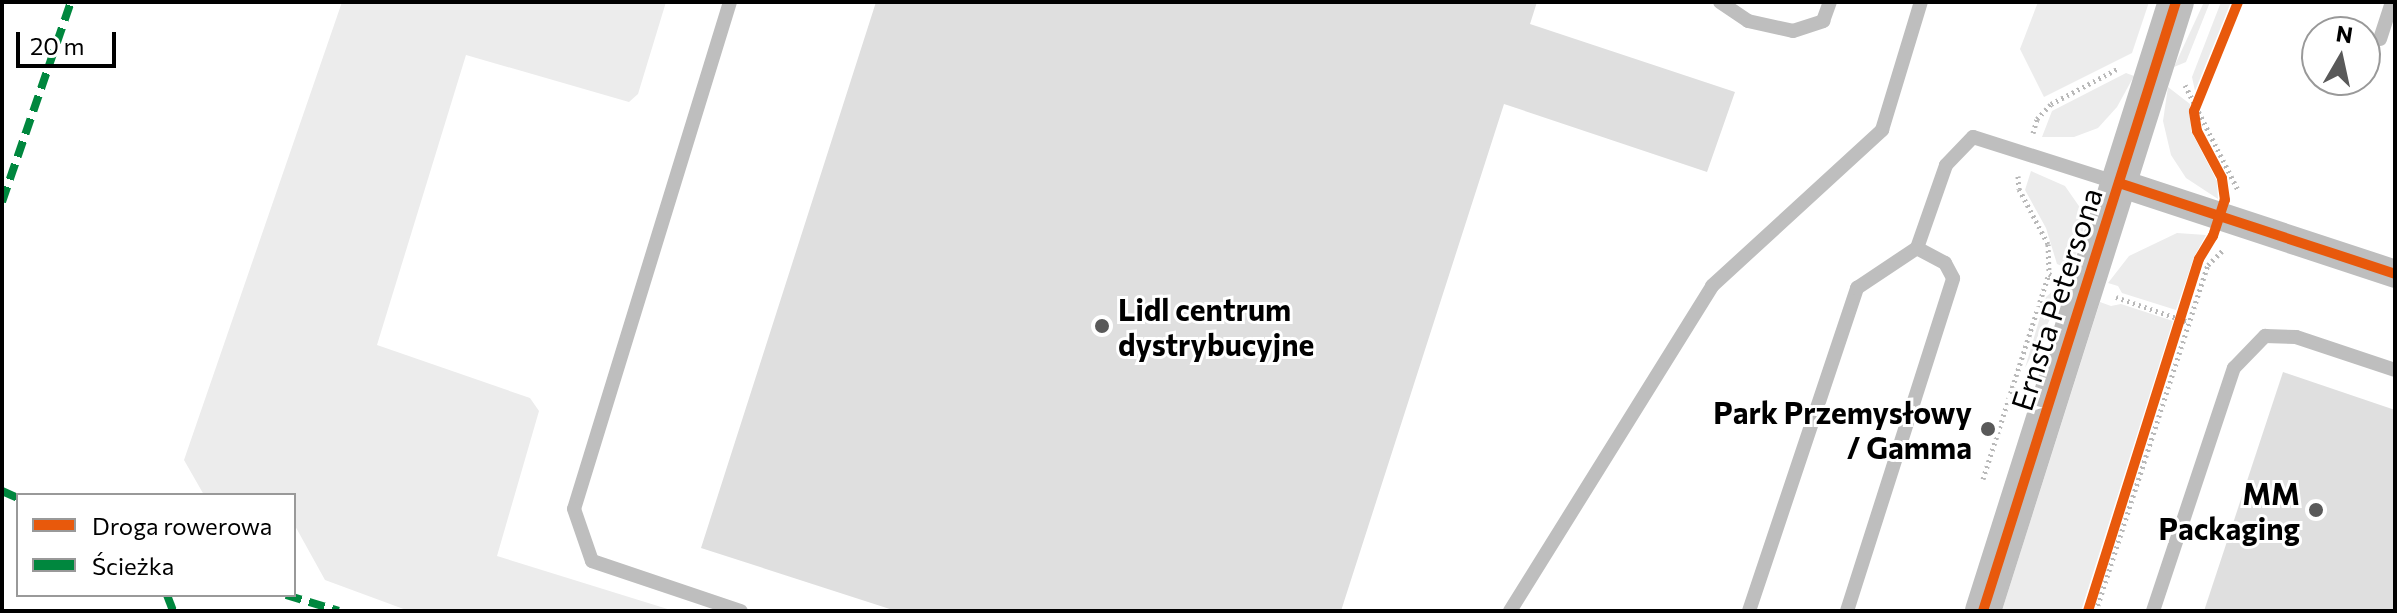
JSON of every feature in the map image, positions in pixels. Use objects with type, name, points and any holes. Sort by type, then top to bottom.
[{"type":"street","name":"Ernsta Petersona","points":[[1983,611],[2176,2]]},
{"type":"street","points":[[2119,183],[2395,274]]},
{"type":"lane","points":[[730,2],[574,509],[592,561],[741,611]]},
{"type":"lane","points":[[1720,2],[1748,21],[1793,31],[1823,21],[1830,2]]},
{"type":"lane","points":[[1510,611],[1712,286],[1882,130],[1921,2]]},
{"type":"lane","points":[[2381,36],[2392,2]]},
{"type":"lane","points":[[1749,611],[1857,288],[1917,248],[1946,165],[1973,137],[2119,183]]},
{"type":"lane","points":[[1847,611],[1953,278],[1945,263],[1917,248]]},
{"type":"lane","points":[[2153,611],[2234,368],[2265,336],[2296,337],[2395,370]]},
{"type":"path","points":[[2096,611],[2208,265],[2226,245],[2225,189],[2197,131],[2196,108],[2184,81]]},
{"type":"path","points":[[2196,108],[2201,95]]},
{"type":"path","points":[[2088,611],[2199,259],[2226,219]]},
{"type":"path","points":[[1983,479],[2049,274]]},
{"type":"shaded area","points":[[342,2],[666,2],[638,94],[629,102],[466,55],[377,345],[530,398],[539,411],[497,556],[674,611],[409,611],[325,580],[296,528],[296,493],[203,493],[184,460]]},
{"type":"shaded area","points":[[2038,2],[2149,2],[2132,53],[2044,97],[2020,49]]},
{"type":"shaded area","points":[[2204,2],[2210,2],[2186,62],[2174,67]]},
{"type":"shaded area","points":[[2221,2],[2231,2],[2195,91],[2192,77]]},
{"type":"shaded area","points":[[2126,73],[2134,76],[2117,107],[2098,128],[2074,137],[2042,137],[2052,111]]},
{"type":"shaded area","points":[[2168,87],[2190,104],[2191,131],[2217,181],[2218,199],[2186,178],[2171,155],[2163,121]]},
{"type":"shaded area","points":[[2031,171],[2065,186],[2081,209],[2083,230],[2072,270],[2057,264],[2046,228],[2025,190]]},
{"type":"shaded area","points":[[2177,233],[2206,235],[2194,257],[2176,310],[2122,293],[2118,286],[2108,283],[2129,256]]},
{"type":"shaded area","points":[[2054,290],[2065,290],[2025,368],[2046,297]]},
{"type":"shaded area","points":[[2100,302],[2111,306],[2121,304],[2173,321],[2081,611],[2002,611]]},
{"type":"building","name":"Lidl centrum dystrybucyjne","points":[[876,2],[1537,2],[1530,24],[1735,92],[1707,172],[1504,104],[1341,611],[896,611],[701,548]]},
{"type":"building","name":"MM Packaging","points":[[2283,372],[2395,410],[2395,611],[2204,611]]},
{"type":"marked path","points":[[2,202],[71,2]]},
{"type":"marked path","points":[[2,491],[16,497]]},
{"type":"marked path","points":[[168,597],[173,611]]},
{"type":"marked path","points":[[293,597],[339,611]]},
{"type":"cycle path","points":[[1983,611],[2176,2]]},
{"type":"cycle path","points":[[2088,611],[2199,259],[2213,236],[2225,200],[2222,178],[2197,131],[2194,111],[2238,2]]},
{"type":"cycle path","points":[[2119,183],[2395,274]]},
{"type":"place","name":"Lidl centrum dystrybucyjne","points":[[1102,326]]},
{"type":"place","name":"Park Przemysłowy / Gamma","points":[[1988,429]]},
{"type":"place","name":"MM Packaging","points":[[2316,510]]}]
